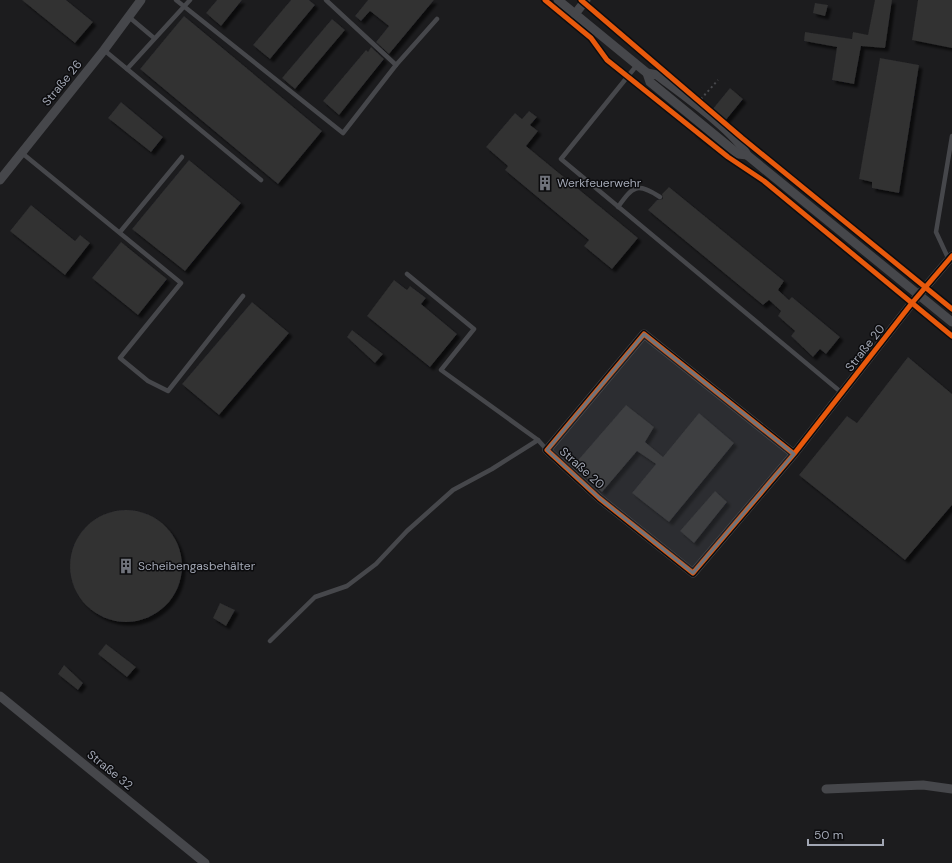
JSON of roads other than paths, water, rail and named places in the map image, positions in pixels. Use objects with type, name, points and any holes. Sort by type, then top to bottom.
[{"type":"street","name":"Straße 26","points":[[0,180],[104,50],[141,0]]},
{"type":"street","points":[[558,0],[637,65],[648,73],[657,75],[708,116],[743,147],[747,155],[952,322]]},
{"type":"street","points":[[575,14],[586,0]]},
{"type":"street","name":"Straße 20","points":[[794,454],[644,334],[547,450],[599,498],[694,573],[794,454],[950,258]]},
{"type":"street","name":"Straße 32","points":[[0,696],[205,863]]},
{"type":"street","points":[[826,789],[923,785],[952,789]]},
{"type":"lane","points":[[176,0],[343,132],[396,65],[438,19]]},
{"type":"lane","points":[[127,69],[190,0]]},
{"type":"lane","points":[[326,0],[396,65]]},
{"type":"lane","points":[[128,17],[154,38]]},
{"type":"lane","points":[[104,50],[261,180]]},
{"type":"lane","points":[[637,65],[561,159],[842,393]]},
{"type":"lane","points":[[950,258],[936,232],[952,136]]},
{"type":"lane","points":[[22,153],[181,282],[120,358],[148,381],[168,391],[243,296]]},
{"type":"lane","points":[[120,232],[182,157]]},
{"type":"lane","points":[[618,207],[632,191],[639,187],[645,187],[660,197]]},
{"type":"lane","points":[[407,274],[474,329],[441,370],[538,440],[547,450]]},
{"type":"lane","points":[[270,641],[315,597],[347,586],[376,564],[407,531],[453,490],[492,469],[538,440]]},
{"type":"place","name":"Werkfeuerwehr","points":[[545,183]]},
{"type":"place","name":"Scheibengasbehälter","points":[[126,566]]}]
